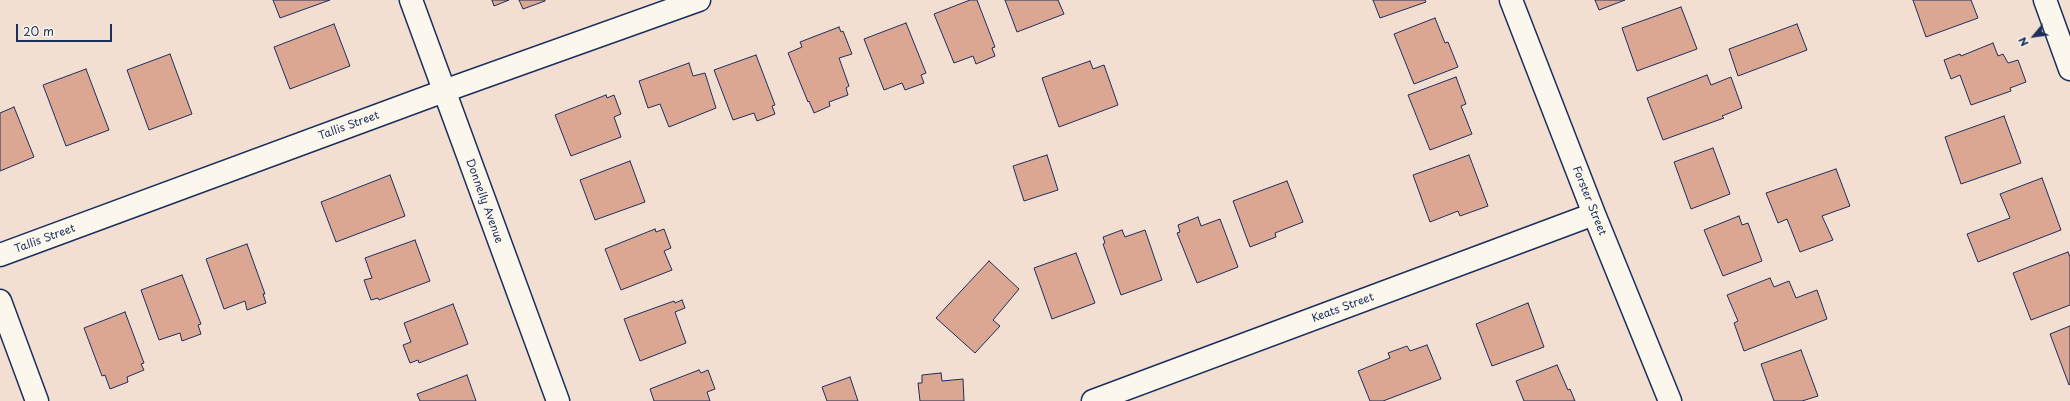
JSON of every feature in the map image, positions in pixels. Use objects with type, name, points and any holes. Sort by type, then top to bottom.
[{"type":"street","name":"Donnelly Avenue","points":[[411,0],[558,401]]},
{"type":"street","name":"Tallis Street","points":[[0,255],[444,91],[699,0]]},
{"type":"street","name":"Forster Street","points":[[1511,0],[1594,214],[1670,401]]},
{"type":"street","points":[[2044,0],[2070,69]]},
{"type":"street","name":"Keats Street","points":[[1093,401],[1594,214]]},
{"type":"street","points":[[0,301],[37,401]]},
{"type":"building","points":[[273,0],[330,0],[280,18]]},
{"type":"building","points":[[492,0],[509,0],[494,6]]},
{"type":"building","points":[[519,0],[545,0],[545,1],[523,9]]},
{"type":"building","points":[[970,0],[977,0],[995,47],[992,48],[995,56],[976,64],[973,56],[954,63],[934,14]]},
{"type":"building","points":[[1005,0],[1058,0],[1064,14],[1017,32]]},
{"type":"building","points":[[1373,0],[1425,0],[1426,2],[1380,18]]},
{"type":"building","points":[[1595,0],[1625,0],[1599,10]]},
{"type":"building","points":[[1913,0],[1971,0],[1978,18],[1926,37]]},
{"type":"building","points":[[1681,7],[1697,49],[1637,71],[1622,28]]},
{"type":"building","points":[[1435,18],[1445,43],[1448,42],[1458,67],[1414,84],[1394,34]]},
{"type":"building","points":[[906,23],[926,73],[921,75],[924,83],[905,90],[902,83],[884,90],[864,39]]},
{"type":"building","points":[[334,24],[350,66],[290,89],[274,47]]},
{"type":"building","points":[[1797,24],[1807,50],[1738,76],[1729,49]]},
{"type":"building","points":[[839,27],[841,32],[843,31],[852,54],[839,58],[849,86],[846,88],[848,95],[829,102],[830,106],[814,113],[788,53],[802,47],[800,42]]},
{"type":"building","points":[[1993,43],[1998,56],[2003,54],[2008,63],[2018,60],[2026,82],[2010,88],[2011,91],[1971,105],[1960,75],[1951,79],[1944,60],[1960,54],[1961,56]]},
{"type":"building","points":[[170,54],[192,114],[149,130],[127,70]]},
{"type":"building","points":[[756,55],[775,105],[772,106],[775,114],[757,121],[754,113],[733,120],[714,70]]},
{"type":"building","points":[[1090,61],[1093,69],[1104,65],[1118,105],[1059,127],[1042,78]]},
{"type":"building","points":[[689,63],[693,76],[705,73],[716,108],[669,127],[660,104],[648,108],[639,81]]},
{"type":"building","points":[[86,69],[109,130],[66,146],[43,85]]},
{"type":"building","points":[[1707,75],[1711,85],[1731,77],[1742,108],[1722,116],[1724,118],[1663,140],[1647,98]]},
{"type":"building","points":[[1456,77],[1466,104],[1461,106],[1472,134],[1430,150],[1408,95]]},
{"type":"building","points":[[606,95],[607,98],[614,95],[621,114],[614,117],[621,137],[571,156],[555,115]]},
{"type":"building","points":[[14,107],[34,157],[0,171],[0,113]]},
{"type":"building","points":[[2004,116],[2021,163],[1961,184],[1945,137]]},
{"type":"building","points":[[1713,148],[1730,194],[1691,209],[1674,162]]},
{"type":"building","points":[[1047,155],[1058,190],[1024,201],[1013,166]]},
{"type":"building","points":[[1469,155],[1488,206],[1460,216],[1458,211],[1430,222],[1413,175]]},
{"type":"building","points":[[630,161],[645,202],[595,220],[580,180]]},
{"type":"building","points":[[1836,169],[1850,206],[1822,216],[1833,240],[1800,252],[1787,219],[1778,223],[1766,193]]},
{"type":"building","points":[[390,175],[405,216],[336,242],[321,202]]},
{"type":"building","points":[[2042,178],[2061,230],[1978,262],[1967,234],[2010,218],[2000,194]]},
{"type":"building","points":[[1287,181],[1303,222],[1275,233],[1276,237],[1250,247],[1233,201]]},
{"type":"building","points":[[1739,216],[1742,225],[1748,223],[1762,261],[1723,276],[1704,230]]},
{"type":"building","points":[[1198,217],[1201,226],[1220,219],[1238,267],[1197,283],[1177,233],[1180,232],[1178,225]]},
{"type":"building","points":[[655,229],[656,232],[664,229],[671,248],[664,251],[672,270],[621,290],[605,249]]},
{"type":"building","points":[[1122,230],[1125,237],[1145,230],[1162,280],[1121,295],[1103,244],[1105,243],[1103,237]]},
{"type":"building","points":[[415,240],[430,281],[379,300],[378,298],[371,300],[364,280],[372,278],[365,258]]},
{"type":"building","points":[[247,244],[265,294],[263,294],[266,303],[247,310],[245,301],[224,309],[206,259]]},
{"type":"building","points":[[2068,252],[2070,257],[2070,305],[2031,320],[2013,273]]},
{"type":"building","points":[[1076,253],[1095,303],[1052,319],[1034,268]]},
{"type":"building","points":[[989,261],[1019,289],[993,320],[1000,326],[975,353],[936,318]]},
{"type":"building","points":[[182,275],[201,324],[198,325],[201,334],[182,341],[180,333],[159,340],[141,290]]},
{"type":"building","points":[[1770,278],[1774,287],[1789,281],[1796,298],[1817,290],[1827,319],[1744,351],[1734,323],[1738,321],[1727,295]]},
{"type":"building","points":[[682,300],[685,308],[675,312],[686,343],[640,361],[624,319],[674,301],[675,303]]},
{"type":"building","points":[[1528,303],[1544,347],[1492,366],[1476,324]]},
{"type":"building","points":[[453,304],[468,344],[419,363],[418,360],[410,363],[403,345],[411,342],[404,323]]},
{"type":"building","points":[[125,312],[144,363],[141,364],[144,370],[127,377],[128,382],[110,389],[105,375],[102,376],[84,328]]},
{"type":"building","points":[[2070,326],[2070,384],[2069,385],[2050,334]]},
{"type":"building","points":[[1427,345],[1441,379],[1383,401],[1370,401],[1358,371],[1390,358],[1388,353],[1407,346],[1410,351]]},
{"type":"building","points":[[1801,350],[1818,396],[1802,401],[1774,401],[1761,364]]},
{"type":"building","points":[[1557,365],[1568,390],[1570,389],[1575,401],[1524,401],[1516,381]]},
{"type":"building","points":[[699,370],[701,373],[708,370],[715,389],[707,392],[710,401],[654,401],[650,389]]},
{"type":"building","points":[[941,373],[942,381],[963,379],[964,401],[920,401],[918,383],[922,383],[922,375]]},
{"type":"building","points":[[467,375],[476,401],[420,401],[417,394]]},
{"type":"building","points":[[850,377],[858,401],[827,401],[822,387]]}]
